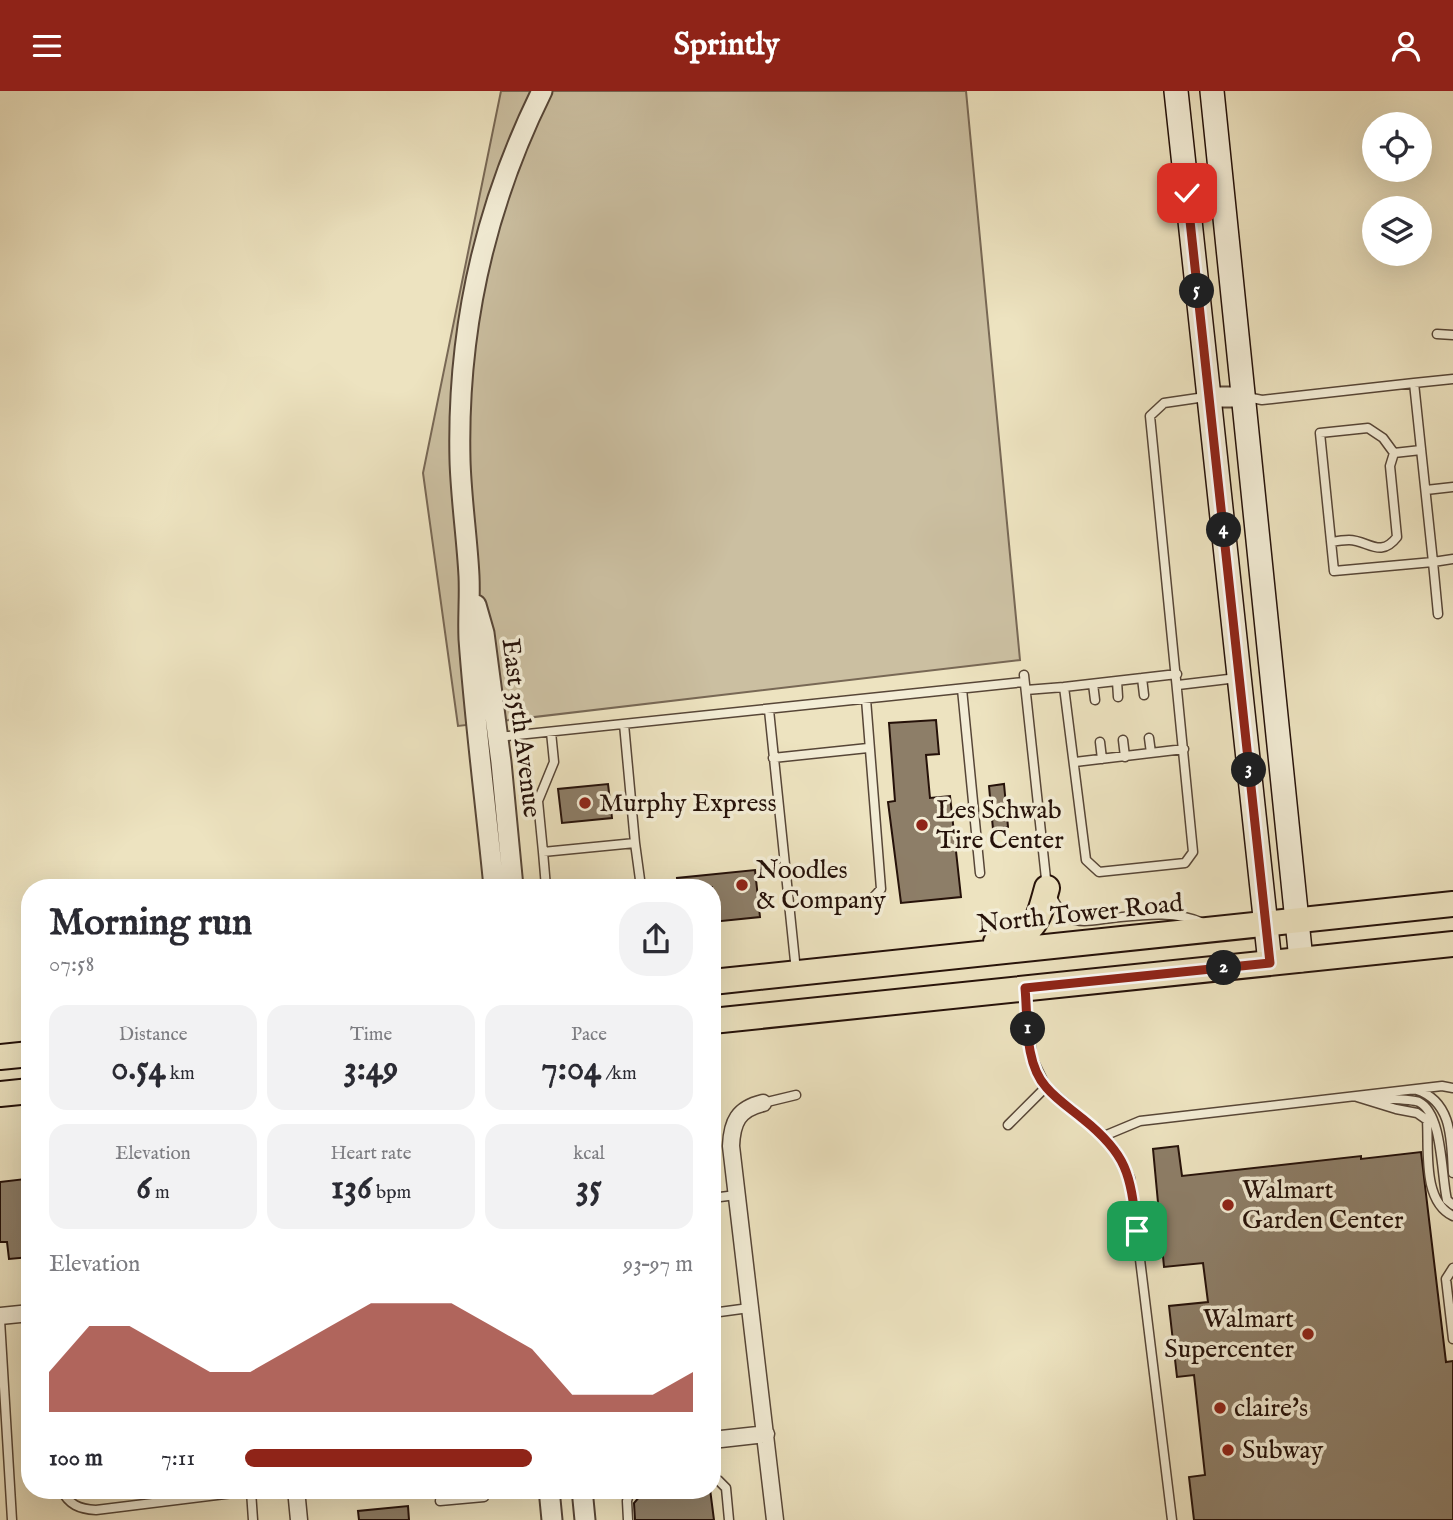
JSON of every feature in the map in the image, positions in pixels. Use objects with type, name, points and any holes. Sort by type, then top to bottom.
[{"type":"main road","points":[[1176,91],[1270,963]]},
{"type":"main road","points":[[1212,91],[1301,960]]},
{"type":"main road","points":[[931,958],[1015,937],[1028,931],[1038,920],[1047,888]]},
{"type":"main road","name":"North Tower Road","points":[[721,981],[1453,904]]},
{"type":"main road","points":[[721,1020],[1453,944]]},
{"type":"main road","points":[[0,1057],[21,1055]]},
{"type":"main road","points":[[0,1094],[21,1092]]},
{"type":"street","name":"East 35th Avenue","points":[[512,879],[469,639],[469,577],[461,475],[461,384],[472,295],[493,211],[518,142],[542,91]]},
{"type":"street","points":[[1208,397],[1244,397]]},
{"type":"street","name":"East 35th Avenue","points":[[488,738],[494,879]]},
{"type":"street","points":[[762,1104],[749,1106],[741,1112],[731,1135],[759,1403],[766,1434],[775,1520]]},
{"type":"street","points":[[0,1318],[21,1314]]},
{"type":"street","points":[[721,1439],[766,1434]]},
{"type":"street","points":[[297,1499],[299,1520]]},
{"type":"street","points":[[550,1499],[552,1520]]},
{"type":"street","points":[[583,1499],[585,1520]]},
{"type":"lane","points":[[1437,334],[1453,335]]},
{"type":"lane","points":[[1244,397],[1262,400],[1453,379]]},
{"type":"lane","points":[[1414,383],[1438,614]]},
{"type":"lane","points":[[1064,687],[1086,860],[1099,872],[1185,863],[1193,852],[1150,416],[1164,403],[1208,397]]},
{"type":"lane","points":[[1332,542],[1352,540],[1371,548],[1392,543],[1397,537],[1390,466],[1394,453],[1389,443],[1368,428],[1320,433],[1334,571],[1453,559]]},
{"type":"lane","points":[[1394,453],[1420,450]]},
{"type":"lane","points":[[1426,490],[1453,487]]},
{"type":"lane","points":[[488,738],[1025,682],[1064,687],[1177,674]]},
{"type":"lane","points":[[1142,678],[1144,695]]},
{"type":"lane","points":[[1178,685],[1240,678]]},
{"type":"lane","points":[[1117,681],[1118,697]]},
{"type":"lane","points":[[1025,682],[1047,888],[1062,913],[1070,919],[1083,921],[1144,915],[1187,916],[1218,929]]},
{"type":"lane","points":[[1093,684],[1095,700]]},
{"type":"lane","points":[[962,689],[979,873]]},
{"type":"lane","points":[[842,902],[872,899],[881,889],[866,699]]},
{"type":"lane","points":[[769,710],[796,974]]},
{"type":"lane","points":[[624,724],[640,879]]},
{"type":"lane","points":[[545,879],[538,801],[554,762],[551,732]]},
{"type":"lane","points":[[1149,738],[1151,753]]},
{"type":"lane","points":[[1123,740],[1125,757]]},
{"type":"lane","points":[[1100,742],[1102,759]]},
{"type":"lane","points":[[773,758],[868,748]]},
{"type":"lane","points":[[1075,762],[1184,749]]},
{"type":"lane","points":[[542,852],[635,843]]},
{"type":"lane","points":[[1025,988],[1032,1058],[1046,1087],[1104,1136],[1115,1149],[1130,1178],[1172,1520]]},
{"type":"lane","points":[[1104,1136],[1140,1121],[1442,1086],[1453,1088]]},
{"type":"lane","points":[[1008,1125],[1046,1087]]},
{"type":"lane","points":[[1414,1089],[1437,1100],[1444,1114],[1451,1134],[1453,1173]]},
{"type":"lane","points":[[762,1104],[796,1095]]},
{"type":"lane","points":[[1354,1096],[1419,1102],[1432,1115],[1438,1129],[1447,1200],[1453,1205]]},
{"type":"lane","points":[[1354,1096],[1396,1109],[1417,1112],[1427,1120],[1432,1184],[1437,1204],[1453,1216]]},
{"type":"lane","points":[[721,1197],[736,1195]]},
{"type":"lane","points":[[1453,1268],[1446,1279],[1453,1339]]},
{"type":"lane","points":[[721,1312],[749,1308]]},
{"type":"lane","points":[[0,1318],[12,1520]]},
{"type":"lane","points":[[721,1482],[726,1488],[729,1520]]},
{"type":"lane","points":[[65,1499],[79,1509],[179,1499]]},
{"type":"lane","points":[[252,1499],[253,1520]]},
{"type":"lane","points":[[440,1501],[462,1499]]},
{"type":"lane","points":[[627,1499],[628,1520]]},
{"type":"shaded area","points":[[501,91],[966,91],[1020,660],[458,726],[423,473]]},
{"type":"building","name":"Les Schwab Tire Center","points":[[936,720],[939,754],[926,755],[930,798],[950,796],[961,897],[901,903],[888,802],[895,801],[889,723]]},
{"type":"building","name":"Murphy Express","points":[[608,784],[612,818],[562,823],[558,789]]},
{"type":"building","points":[[1004,784],[1008,827],[993,829],[989,786]]},
{"type":"building","points":[[755,870],[760,917],[721,921],[721,879],[677,878]]},
{"type":"building","name":"Walmart Supercenter","points":[[1178,1146],[1182,1176],[1421,1152],[1446,1362],[1453,1361],[1453,1520],[1194,1520],[1189,1477],[1205,1475],[1194,1375],[1177,1377],[1169,1306],[1208,1302],[1203,1263],[1164,1267],[1153,1149]]},
{"type":"building","points":[[21,1179],[21,1258],[9,1259],[7,1242],[0,1242],[0,1182]]},
{"type":"building","points":[[637,1499],[711,1499],[714,1520],[635,1520],[634,1503]]},
{"type":"building","points":[[408,1506],[409,1520],[359,1520],[358,1511]]},
{"type":"place","name":"Murphy Express","points":[[585,803]]},
{"type":"place","name":"Les Schwab Tire Center","points":[[922,825]]},
{"type":"place","name":"Noodles & Company","points":[[742,885]]},
{"type":"place","name":"Walmart Garden Center","points":[[1228,1205]]},
{"type":"place","name":"Walmart Supercenter","points":[[1308,1334]]},
{"type":"place","name":"claire's","points":[[1220,1408]]},
{"type":"place","name":"Subway","points":[[1228,1450]]},
{"type":"route","points":[[1137,1231],[1130,1178],[1115,1149],[1104,1136],[1046,1087],[1039,1075],[1032,1058],[1025,988],[1270,963],[1187,193]]}]
